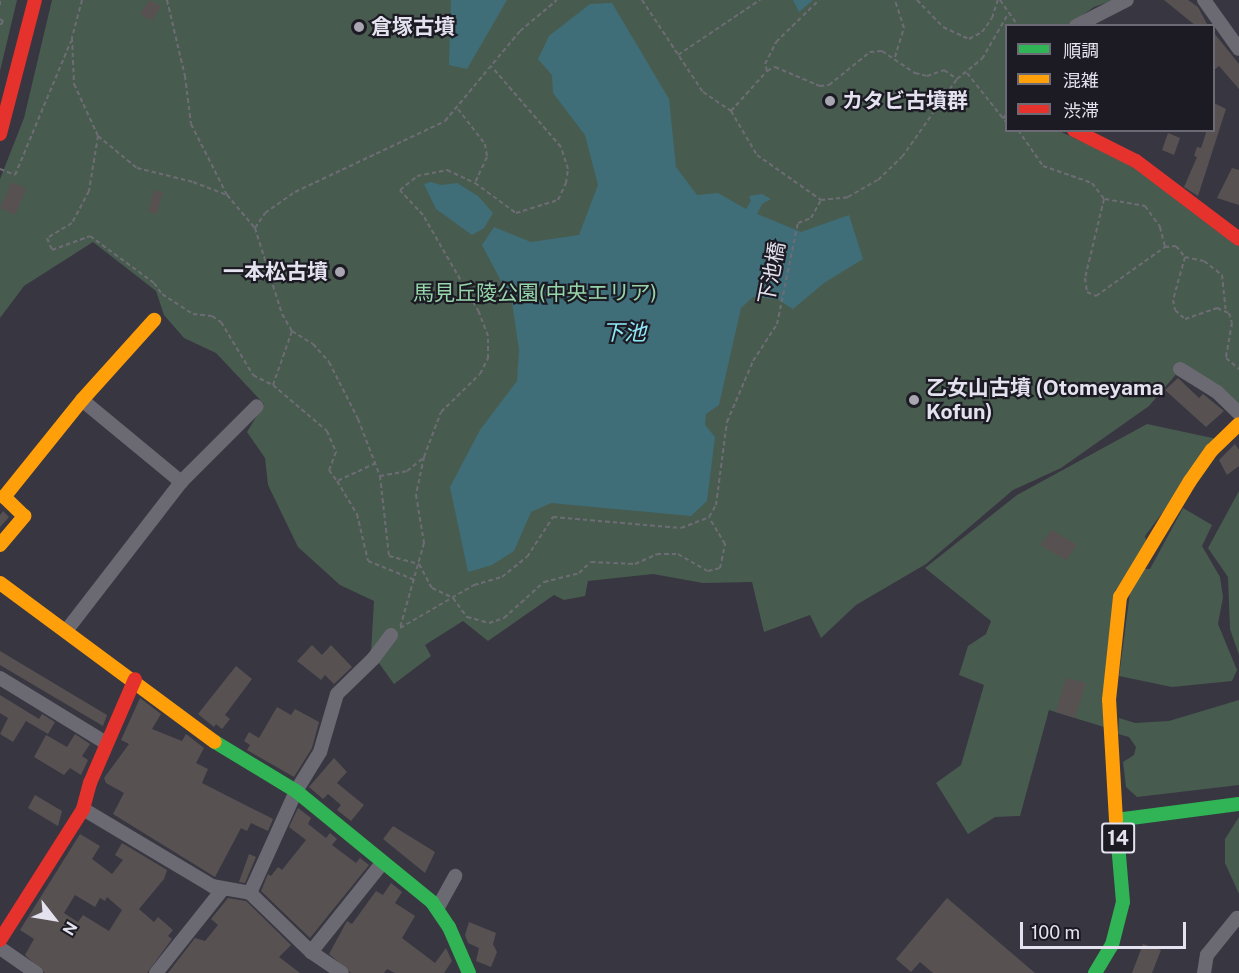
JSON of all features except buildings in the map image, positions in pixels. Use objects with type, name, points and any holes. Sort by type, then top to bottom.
[{"type":"street","points":[[0,134],[35,0]]},
{"type":"street","points":[[1080,24],[1127,0]]},
{"type":"street","points":[[1204,0],[1239,49]]},
{"type":"street","points":[[1078,132],[1136,161],[1176,195],[1239,239]]},
{"type":"street","points":[[0,545],[24,516],[4,497],[82,400],[154,320]]},
{"type":"street","points":[[1180,369],[1217,392],[1239,413]]},
{"type":"street","points":[[82,400],[181,482]]},
{"type":"street","points":[[66,631],[181,482],[257,406]]},
{"type":"street","points":[[1116,820],[1109,700],[1120,597],[1190,481],[1212,450],[1239,424]]},
{"type":"street","points":[[2,587],[135,679],[228,752],[296,792],[383,862],[437,909],[470,973]]},
{"type":"street","points":[[250,893],[296,792],[320,752],[337,694],[373,659],[396,631]]},
{"type":"street","points":[[0,678],[106,743]]},
{"type":"street","points":[[0,940],[83,809],[106,743],[135,679]]},
{"type":"street","name":"14","points":[[1095,973],[1112,945],[1123,902],[1116,820],[1239,804]]},
{"type":"street","points":[[83,809],[138,845],[222,890],[250,893],[311,952],[342,973]]},
{"type":"street","points":[[311,952],[383,862]]},
{"type":"street","points":[[437,909],[454,876]]},
{"type":"street","points":[[156,973],[222,890]]},
{"type":"street","points":[[1204,973],[1207,955],[1237,918]]},
{"type":"street","points":[[0,948],[36,973]]},
{"type":"path","points":[[0,169],[15,175],[72,38],[82,0]]},
{"type":"path","points":[[167,0],[185,76],[191,124],[227,195],[255,228],[274,296],[292,332],[313,344],[329,362],[377,463],[389,556],[419,564],[432,588],[453,598],[467,617],[489,623],[504,618],[544,582],[579,573],[591,562],[634,564],[657,554],[678,554],[708,571],[720,568],[725,544],[709,517],[681,528],[553,517],[527,557],[510,570],[453,598],[396,631]]},
{"type":"path","points":[[255,228],[265,213],[296,192],[445,121],[458,109],[520,31],[557,0]]},
{"type":"path","points":[[642,0],[703,92],[731,111],[758,155],[820,200],[848,197],[878,180],[922,133],[957,79],[982,59],[1008,14]]},
{"type":"path","points":[[678,55],[760,0]]},
{"type":"path","points":[[767,71],[765,64],[776,42],[819,0]]},
{"type":"path","points":[[894,58],[904,28],[895,0]]},
{"type":"path","points":[[917,0],[944,27],[969,39],[982,32],[992,18],[999,0]]},
{"type":"path","points":[[999,0],[1016,24]]},
{"type":"path","points":[[0,1],[0,6]]},
{"type":"path","points":[[0,26],[2,20]]},
{"type":"path","points":[[72,38],[74,84],[98,136],[137,168],[193,182],[227,195]]},
{"type":"path","points":[[731,111],[767,71],[784,70],[820,86],[838,79],[870,52],[882,51],[915,73],[927,76],[944,70],[957,79]]},
{"type":"path","points":[[396,631],[415,580],[424,543],[416,495],[424,457],[441,412],[480,374],[488,358],[488,336],[479,312],[423,215],[400,190],[417,176],[447,170],[474,183],[516,213],[558,200],[566,183],[568,169],[561,147],[492,67]]},
{"type":"path","points":[[967,73],[1003,120],[1005,116]]},
{"type":"path","points":[[458,109],[485,144],[487,157],[474,183]]},
{"type":"path","points":[[1019,132],[1043,166],[1092,183],[1104,199],[1145,206],[1160,227],[1165,247]]},
{"type":"path","points":[[98,136],[87,198],[72,223],[47,238],[52,250],[90,236],[154,283],[162,294],[193,314],[212,316],[221,322],[254,375],[273,385],[327,431],[336,452],[329,470],[357,514],[368,561],[415,580]]},
{"type":"path","points":[[1104,199],[1084,278],[1087,292],[1096,296],[1165,247],[1176,246],[1185,257],[1204,261],[1222,275],[1226,312],[1232,323],[1226,358],[1239,369]]},
{"type":"path","name":"下池橋","points":[[709,517],[716,505],[727,422],[753,361],[777,324],[798,223],[812,218],[820,200]]},
{"type":"path","points":[[1185,257],[1173,300],[1175,310],[1185,319],[1217,308],[1226,312]]},
{"type":"path","points":[[1232,323],[1239,324]]},
{"type":"path","points":[[273,385],[292,332]]},
{"type":"path","points":[[380,476],[407,471],[424,457]]},
{"type":"path","points":[[337,481],[377,463]]},
{"type":"green space","points":[[0,0],[17,0],[0,71]]},
{"type":"green space","name":"馬見丘陵公園(中央エリア)","points":[[52,0],[1114,0],[1094,7],[1069,24],[1005,24],[1005,132],[1061,132],[1138,167],[1239,246],[1239,406],[1220,386],[1184,365],[1149,406],[1061,468],[1013,490],[926,564],[856,605],[821,638],[810,615],[764,632],[752,582],[703,583],[653,574],[588,581],[585,596],[564,600],[554,595],[488,641],[463,621],[425,645],[431,656],[394,684],[371,652],[374,601],[340,585],[298,547],[268,485],[265,458],[247,432],[264,404],[216,353],[184,338],[164,315],[156,291],[93,242],[24,286],[0,318],[0,179],[24,118]]},
{"type":"green space","points":[[1147,424],[1217,439],[1145,536],[1147,545],[1115,591],[1104,727],[1049,710],[1020,816],[995,817],[968,834],[936,783],[961,765],[984,685],[959,675],[968,646],[986,634],[991,621],[925,568],[1017,495]]},
{"type":"green space","points":[[1239,491],[1239,655],[1230,629],[1228,577],[1208,548]]},
{"type":"green space","points":[[1183,508],[1212,525],[1202,546],[1220,577],[1223,597],[1218,624],[1237,670],[1232,681],[1172,687],[1119,676],[1130,593],[1144,569],[1150,569]]},
{"type":"green space","points":[[1239,700],[1239,785],[1137,797],[1126,787],[1123,762],[1134,755],[1136,747],[1129,737],[1118,734],[1119,718],[1135,723],[1169,721]]},
{"type":"green space","points":[[1239,817],[1239,894],[1225,863],[1225,839]]},
{"type":"water","points":[[451,0],[507,0],[467,69],[449,65]]},
{"type":"water","points":[[793,0],[813,0],[799,12]]},
{"type":"water","name":"下池","points":[[612,3],[669,99],[676,167],[697,195],[718,193],[746,209],[751,201],[749,196],[762,194],[771,199],[762,204],[757,214],[801,232],[849,215],[863,259],[824,283],[793,309],[777,299],[753,297],[741,308],[719,405],[706,414],[705,425],[715,437],[707,501],[691,516],[551,503],[531,512],[514,551],[492,565],[468,572],[450,487],[480,430],[517,381],[519,350],[512,302],[482,245],[494,227],[531,242],[579,235],[598,185],[585,135],[553,93],[552,75],[538,59],[549,36],[590,4]]},
{"type":"water","points":[[431,182],[441,185],[457,183],[478,196],[493,213],[484,228],[472,235],[436,209],[424,184]]},
{"type":"traffic: fast","points":[[215,742],[296,791],[432,902],[449,927],[469,973]]},
{"type":"traffic: fast","points":[[1095,973],[1112,945],[1123,902],[1116,820],[1239,804]]},
{"type":"traffic: slow","points":[[0,545],[24,516],[4,497],[82,400],[154,320]]},
{"type":"traffic: slow","points":[[1116,820],[1109,700],[1120,597],[1190,481],[1212,450],[1239,424]]},
{"type":"traffic: slow","points":[[0,583],[215,742]]},
{"type":"traffic: jam","points":[[0,134],[35,0]]},
{"type":"traffic: jam","points":[[1078,132],[1136,161],[1239,239]]},
{"type":"traffic: jam","points":[[0,940],[83,809],[90,783],[135,679]]},
{"type":"place","name":"倉塚古墳","points":[[359,27]]},
{"type":"place","name":"カタビ古墳群","points":[[830,101]]},
{"type":"place","name":"一本松古墳","points":[[340,272]]},
{"type":"place","name":"乙女山古墳 (Otomeyama Kofun)","points":[[914,400]]}]
